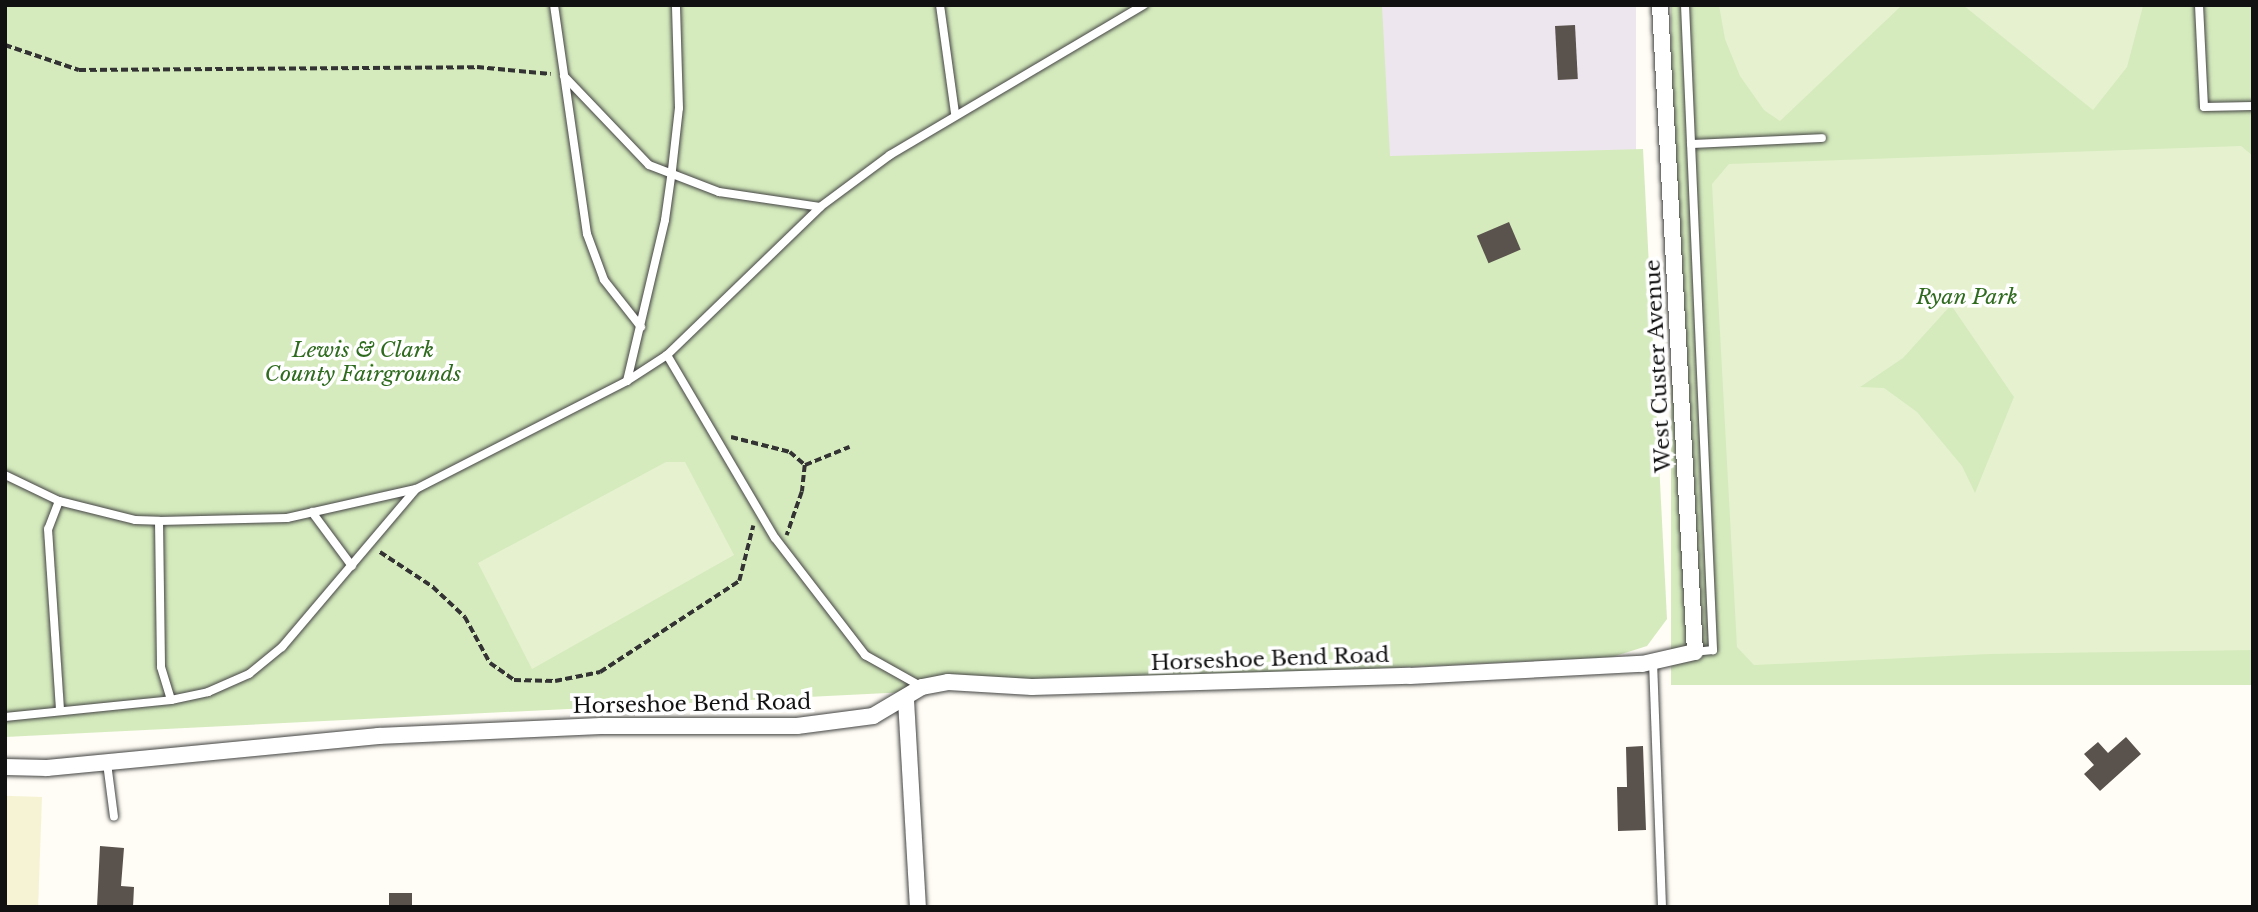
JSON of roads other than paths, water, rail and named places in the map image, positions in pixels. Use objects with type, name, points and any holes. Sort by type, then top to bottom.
[{"type":"street","name":"West Custer Avenue","points":[[1660,5],[1695,652]]},
{"type":"street","points":[[1653,662],[1695,652]]},
{"type":"street","name":"Horseshoe Bend Road","points":[[5,767],[107,763],[145,756],[378,736],[601,726],[797,726],[873,716],[906,701],[922,687],[948,682],[1032,687],[1653,662]]},
{"type":"street","points":[[906,701],[918,907]]},
{"type":"lane","points":[[554,5],[587,234],[604,280],[641,327]]},
{"type":"lane","points":[[627,381],[672,176],[679,107],[676,5]]},
{"type":"lane","points":[[940,5],[955,113]]},
{"type":"lane","points":[[5,475],[59,501],[135,520],[159,521],[287,518],[416,489],[627,381],[667,355],[820,207],[955,113],[1069,53],[1144,5]]},
{"type":"lane","points":[[1685,5],[1713,650],[1695,652]]},
{"type":"lane","points":[[2199,5],[2204,107],[2253,106]]},
{"type":"lane","points":[[564,76],[641,158],[672,176],[747,198],[820,207]]},
{"type":"lane","points":[[1691,144],[1822,138]]},
{"type":"lane","points":[[667,355],[782,547],[865,655],[922,687]]},
{"type":"lane","points":[[5,717],[171,699],[208,692],[249,674],[282,647],[416,489]]},
{"type":"lane","points":[[59,501],[48,529],[60,711]]},
{"type":"lane","points":[[312,512],[352,566]]},
{"type":"lane","points":[[159,521],[161,667],[171,699]]},
{"type":"lane","points":[[1653,662],[1662,907]]},
{"type":"lane","points":[[107,763],[114,817]]},
{"type":"park label","name":"Ryan Park","points":[[1967,297]]},
{"type":"park label","name":"Lewis & Clark County Fairgrounds","points":[[363,362]]}]
